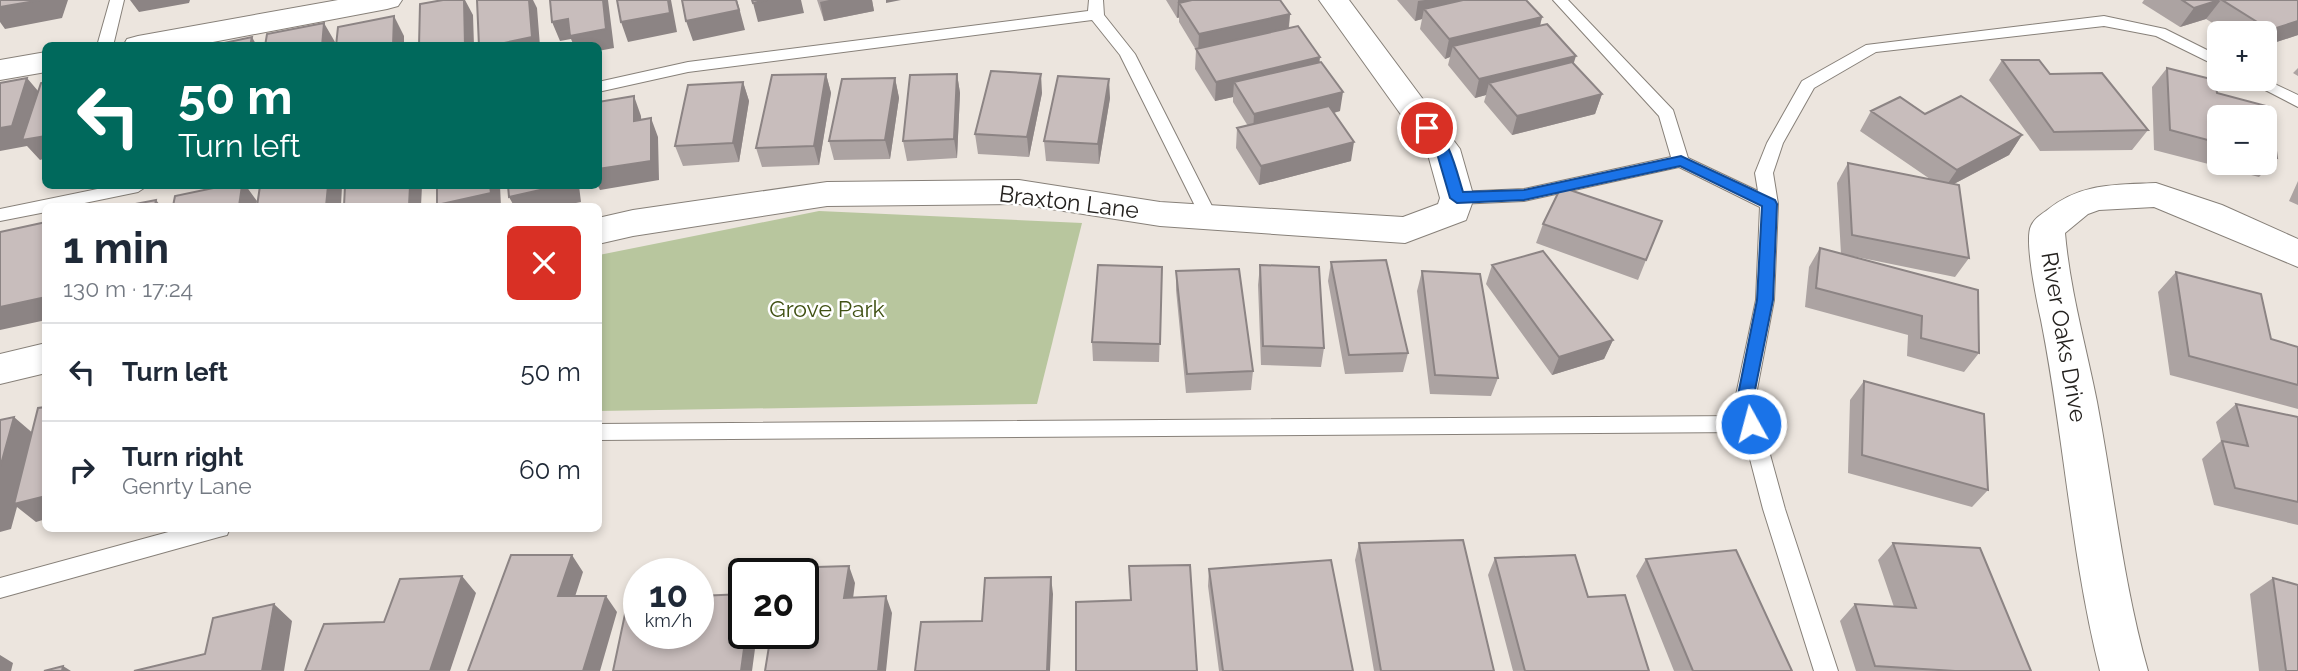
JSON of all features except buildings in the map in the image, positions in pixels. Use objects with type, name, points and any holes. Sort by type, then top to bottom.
[{"type":"street","points":[[151,42],[250,12],[387,0]]},
{"type":"street","points":[[1334,0],[1443,149],[1455,204]]},
{"type":"street","points":[[0,70],[42,63]]},
{"type":"street","name":"Braxton Lane","points":[[602,230],[827,194],[1019,192],[1160,214],[1405,230],[1455,204]]},
{"type":"street","name":"River Oaks Drive","points":[[2124,671],[2112,631],[2076,401],[2048,255],[2047,229],[2076,205],[2097,198],[2156,195],[2210,215],[2298,254]]},
{"type":"street","points":[[0,369],[42,359]]},
{"type":"lane","points":[[106,42],[117,0]]},
{"type":"lane","points":[[1560,0],[1667,114],[1681,161]]},
{"type":"lane","points":[[602,86],[688,68],[1096,7],[1127,54],[1208,216]]},
{"type":"lane","points":[[1826,671],[1774,509],[1745,400],[1765,300],[1769,204],[1765,173],[1775,143],[1808,85],[1872,48],[2104,21],[2160,32],[2207,56]]},
{"type":"lane","points":[[2276,91],[2298,102]]},
{"type":"lane","points":[[1455,204],[1524,195],[1681,161],[1769,204]]},
{"type":"lane","points":[[57,203],[124,189]]},
{"type":"lane","points":[[0,215],[42,206]]},
{"type":"lane","points":[[602,432],[1751,424]]},
{"type":"lane","points":[[0,588],[204,532]]},
{"type":"green space","name":"Grove Park","points":[[819,211],[1082,223],[1037,404],[602,411],[602,254]]},
{"type":"route","points":[[1427,128],[1443,149],[1457,198],[1524,195],[1681,161],[1769,204],[1765,300],[1745,400],[1751,424]]}]
